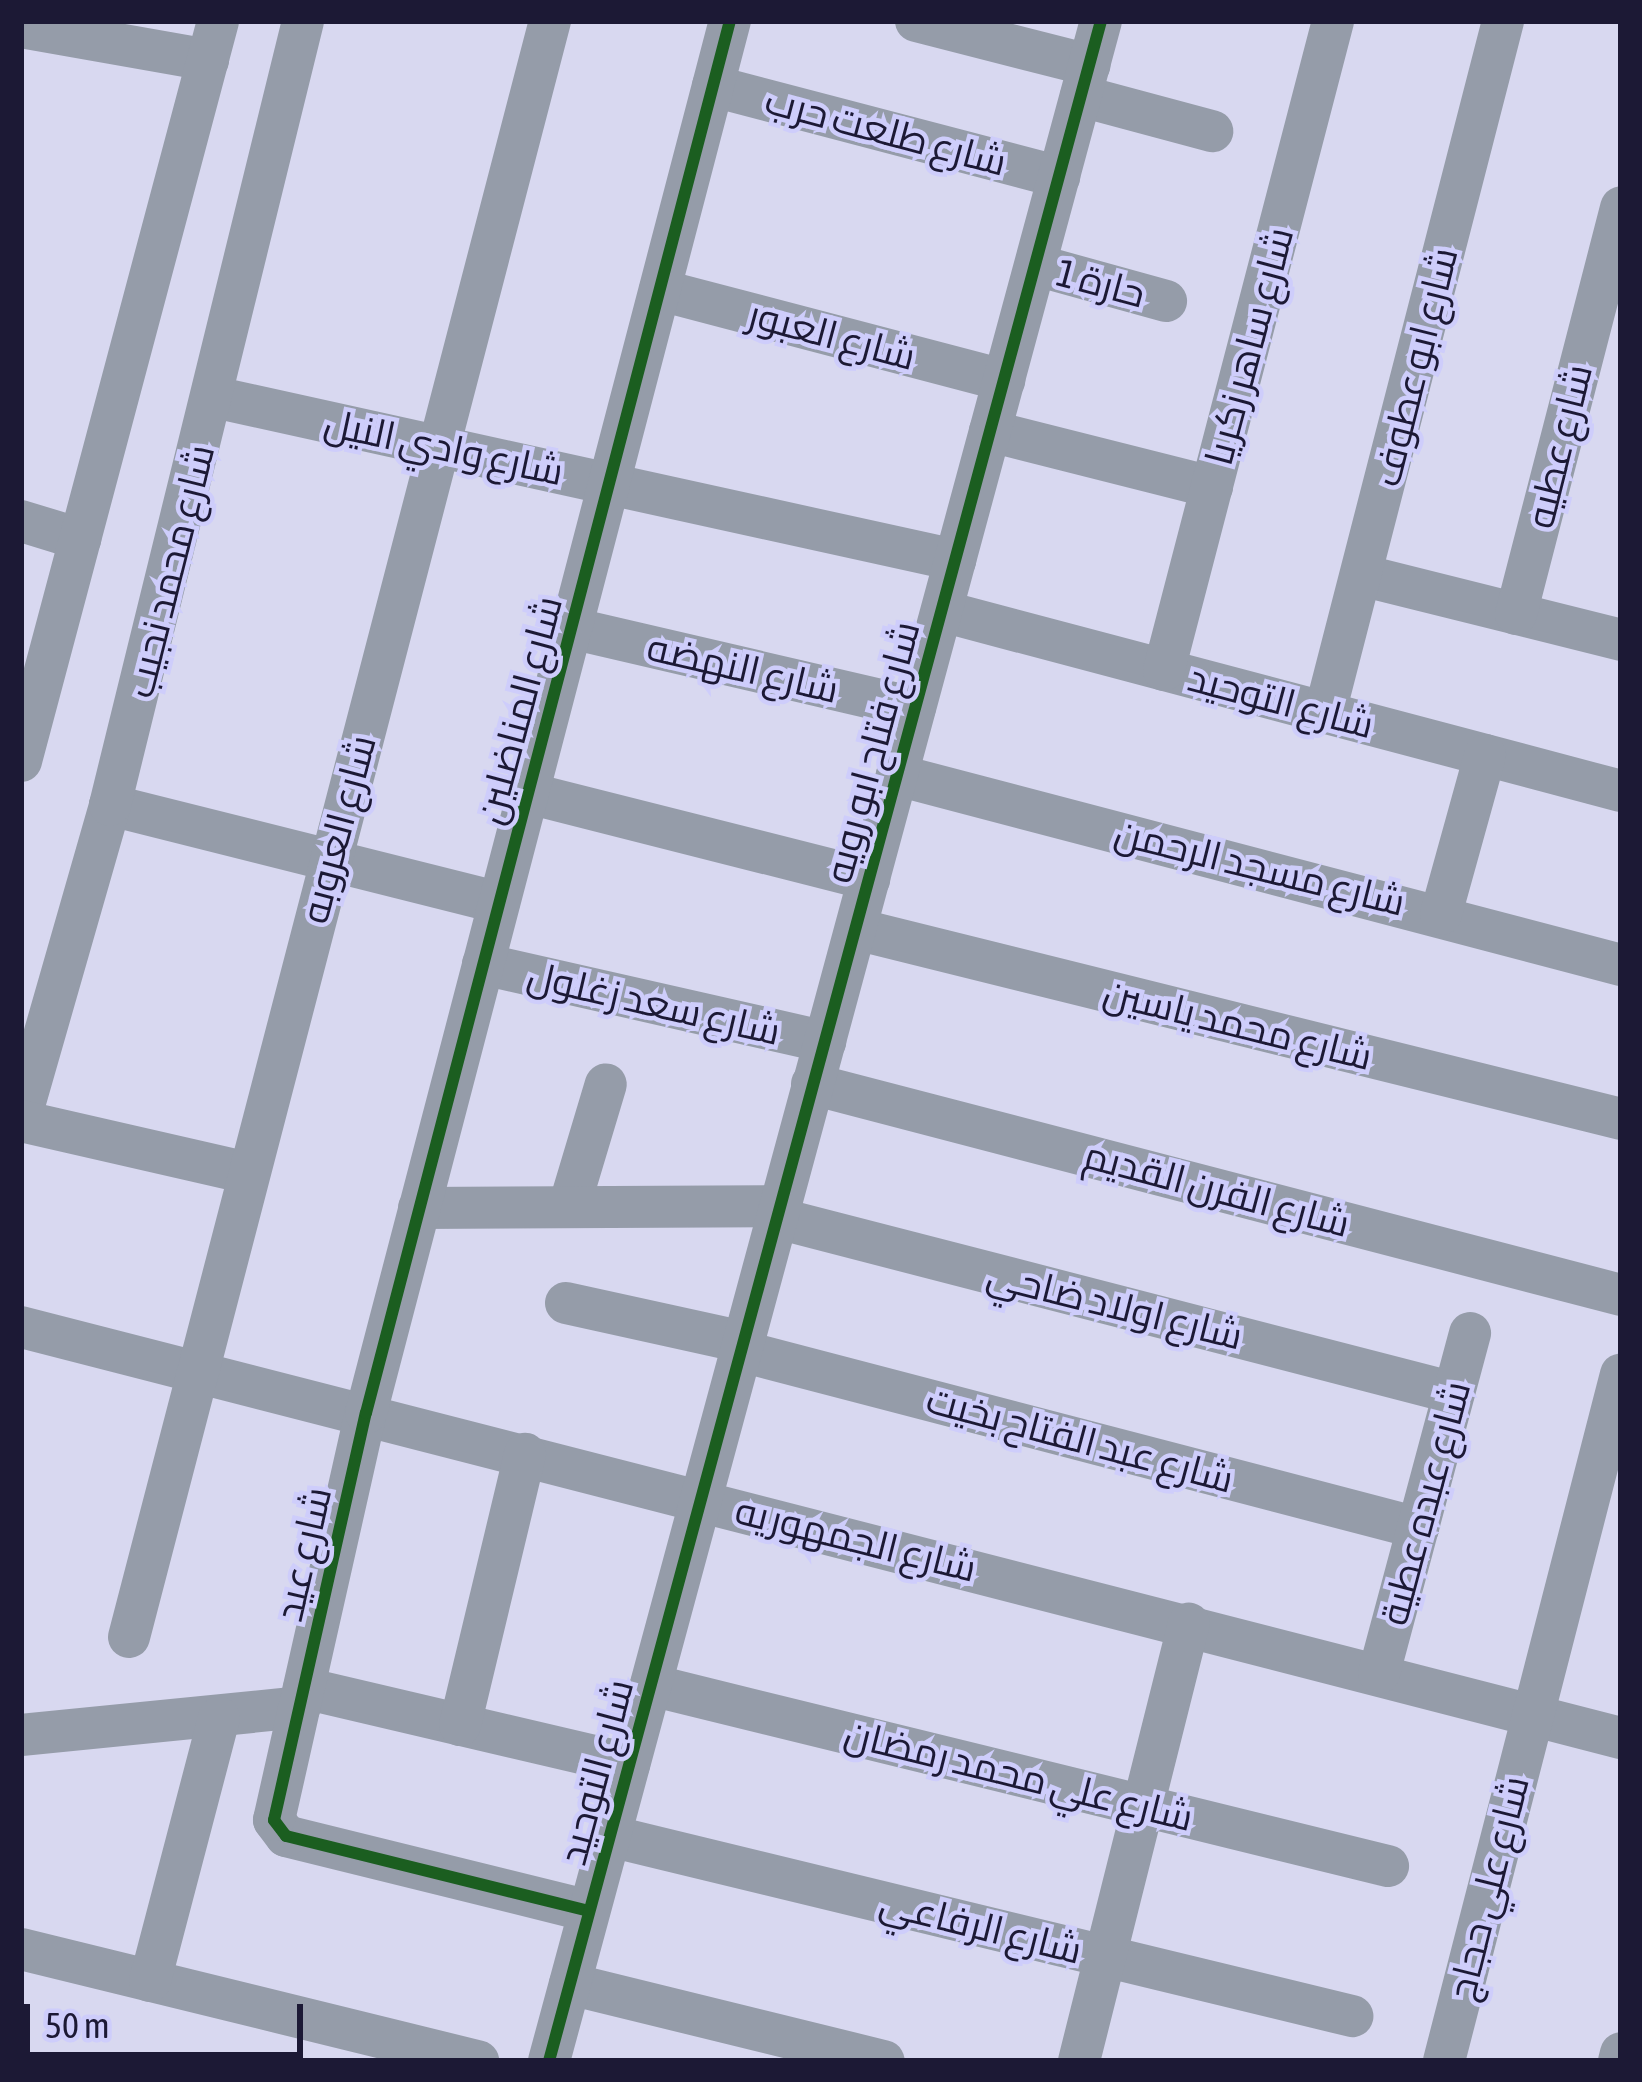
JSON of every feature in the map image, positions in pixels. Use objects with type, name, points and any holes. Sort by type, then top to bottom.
[{"type":"street","name":"شارع محمد نجيب","points":[[21,1119],[110,805],[304,21]]},
{"type":"street","name":"شارع العروبه","points":[[129,1637],[203,1372],[248,1173],[550,21]]},
{"type":"street","name":"شارع المناضلين","points":[[366,1413],[730,21]]},
{"type":"street","points":[[916,21],[1212,131]]},
{"type":"street","name":"شارع فتاح ابو رويه","points":[[701,1499],[1101,21]]},
{"type":"street","name":"شارع ساهر زكريا","points":[[1164,670],[1333,21]]},
{"type":"street","name":"شارع ابو عطوف","points":[[1325,712],[1503,21]]},
{"type":"street","points":[[21,27],[213,40],[80,539],[28,704],[21,761]]},
{"type":"street","name":"شارع طلعت حرب","points":[[713,86],[1059,177]]},
{"type":"street","name":"شارع عطيه","points":[[1516,614],[1612,278],[1621,207]]},
{"type":"street","name":"حارة 1","points":[[1036,265],[1166,301]]},
{"type":"street","name":"شارع العبور","points":[[660,290],[1004,380]]},
{"type":"street","name":"شارع وادي النيل","points":[[214,397],[955,560]]},
{"type":"street","points":[[990,431],[1212,487]]},
{"type":"street","points":[[21,520],[80,539]]},
{"type":"street","points":[[1361,575],[1621,640]]},
{"type":"street","name":"شارع التوحيد","points":[[942,611],[1621,791]]},
{"type":"street","name":"شارع النهضه","points":[[571,628],[915,708]]},
{"type":"street","points":[[1441,914],[1485,755]]},
{"type":"street","name":"شارع مسجد الرحمن","points":[[898,775],[1621,965]]},
{"type":"street","points":[[528,793],[869,879]]},
{"type":"street","points":[[110,805],[499,903]]},
{"type":"street","name":"شارع محمد ياسين","points":[[856,929],[1621,1120]]},
{"type":"street","name":"شارع سعد زغلول","points":[[483,964],[825,1042]]},
{"type":"street","points":[[569,1207],[606,1084]]},
{"type":"street","name":"شارع الفرن القديم","points":[[812,1084],[1621,1294]]},
{"type":"street","points":[[21,1119],[248,1173]]},
{"type":"street","name":"شارع اولاد ضاحي","points":[[419,1208],[779,1212],[1454,1393]]},
{"type":"street","name":"شارع عبد الفتاح بخيت","points":[[566,1303],[1418,1528]]},
{"type":"street","name":"شارع الجمهوريه","points":[[21,1327],[1621,1738]]},
{"type":"street","name":"شارع عبده عطية","points":[[1379,1673],[1470,1333]]},
{"type":"street","name":"شارع علي حجاج","points":[[1444,2061],[1621,1374]]},
{"type":"street","name":"شارع عيد","points":[[366,1413],[274,1820],[280,1832],[590,1911]]},
{"type":"street","points":[[460,1725],[525,1454]]},
{"type":"street","name":"شارع التوحيد","points":[[549,2061],[701,1499]]},
{"type":"street","points":[[1078,2061],[1190,1624]]},
{"type":"street","name":"شارع علي محمد رمضان","points":[[651,1685],[1388,1866]]},
{"type":"street","points":[[21,1735],[219,1718],[302,1698],[460,1725],[629,1764]]},
{"type":"street","points":[[150,1981],[219,1718]]},
{"type":"street","name":"شارع الرفاعي","points":[[610,1836],[1352,2016]]},
{"type":"street","points":[[21,1949],[478,2061]]},
{"type":"street","points":[[570,1984],[884,2061]]},
{"type":"cycle path","points":[[589,1911],[286,1836],[274,1820],[366,1413],[730,21]]},
{"type":"cycle path","points":[[549,2061],[1101,21]]}]
